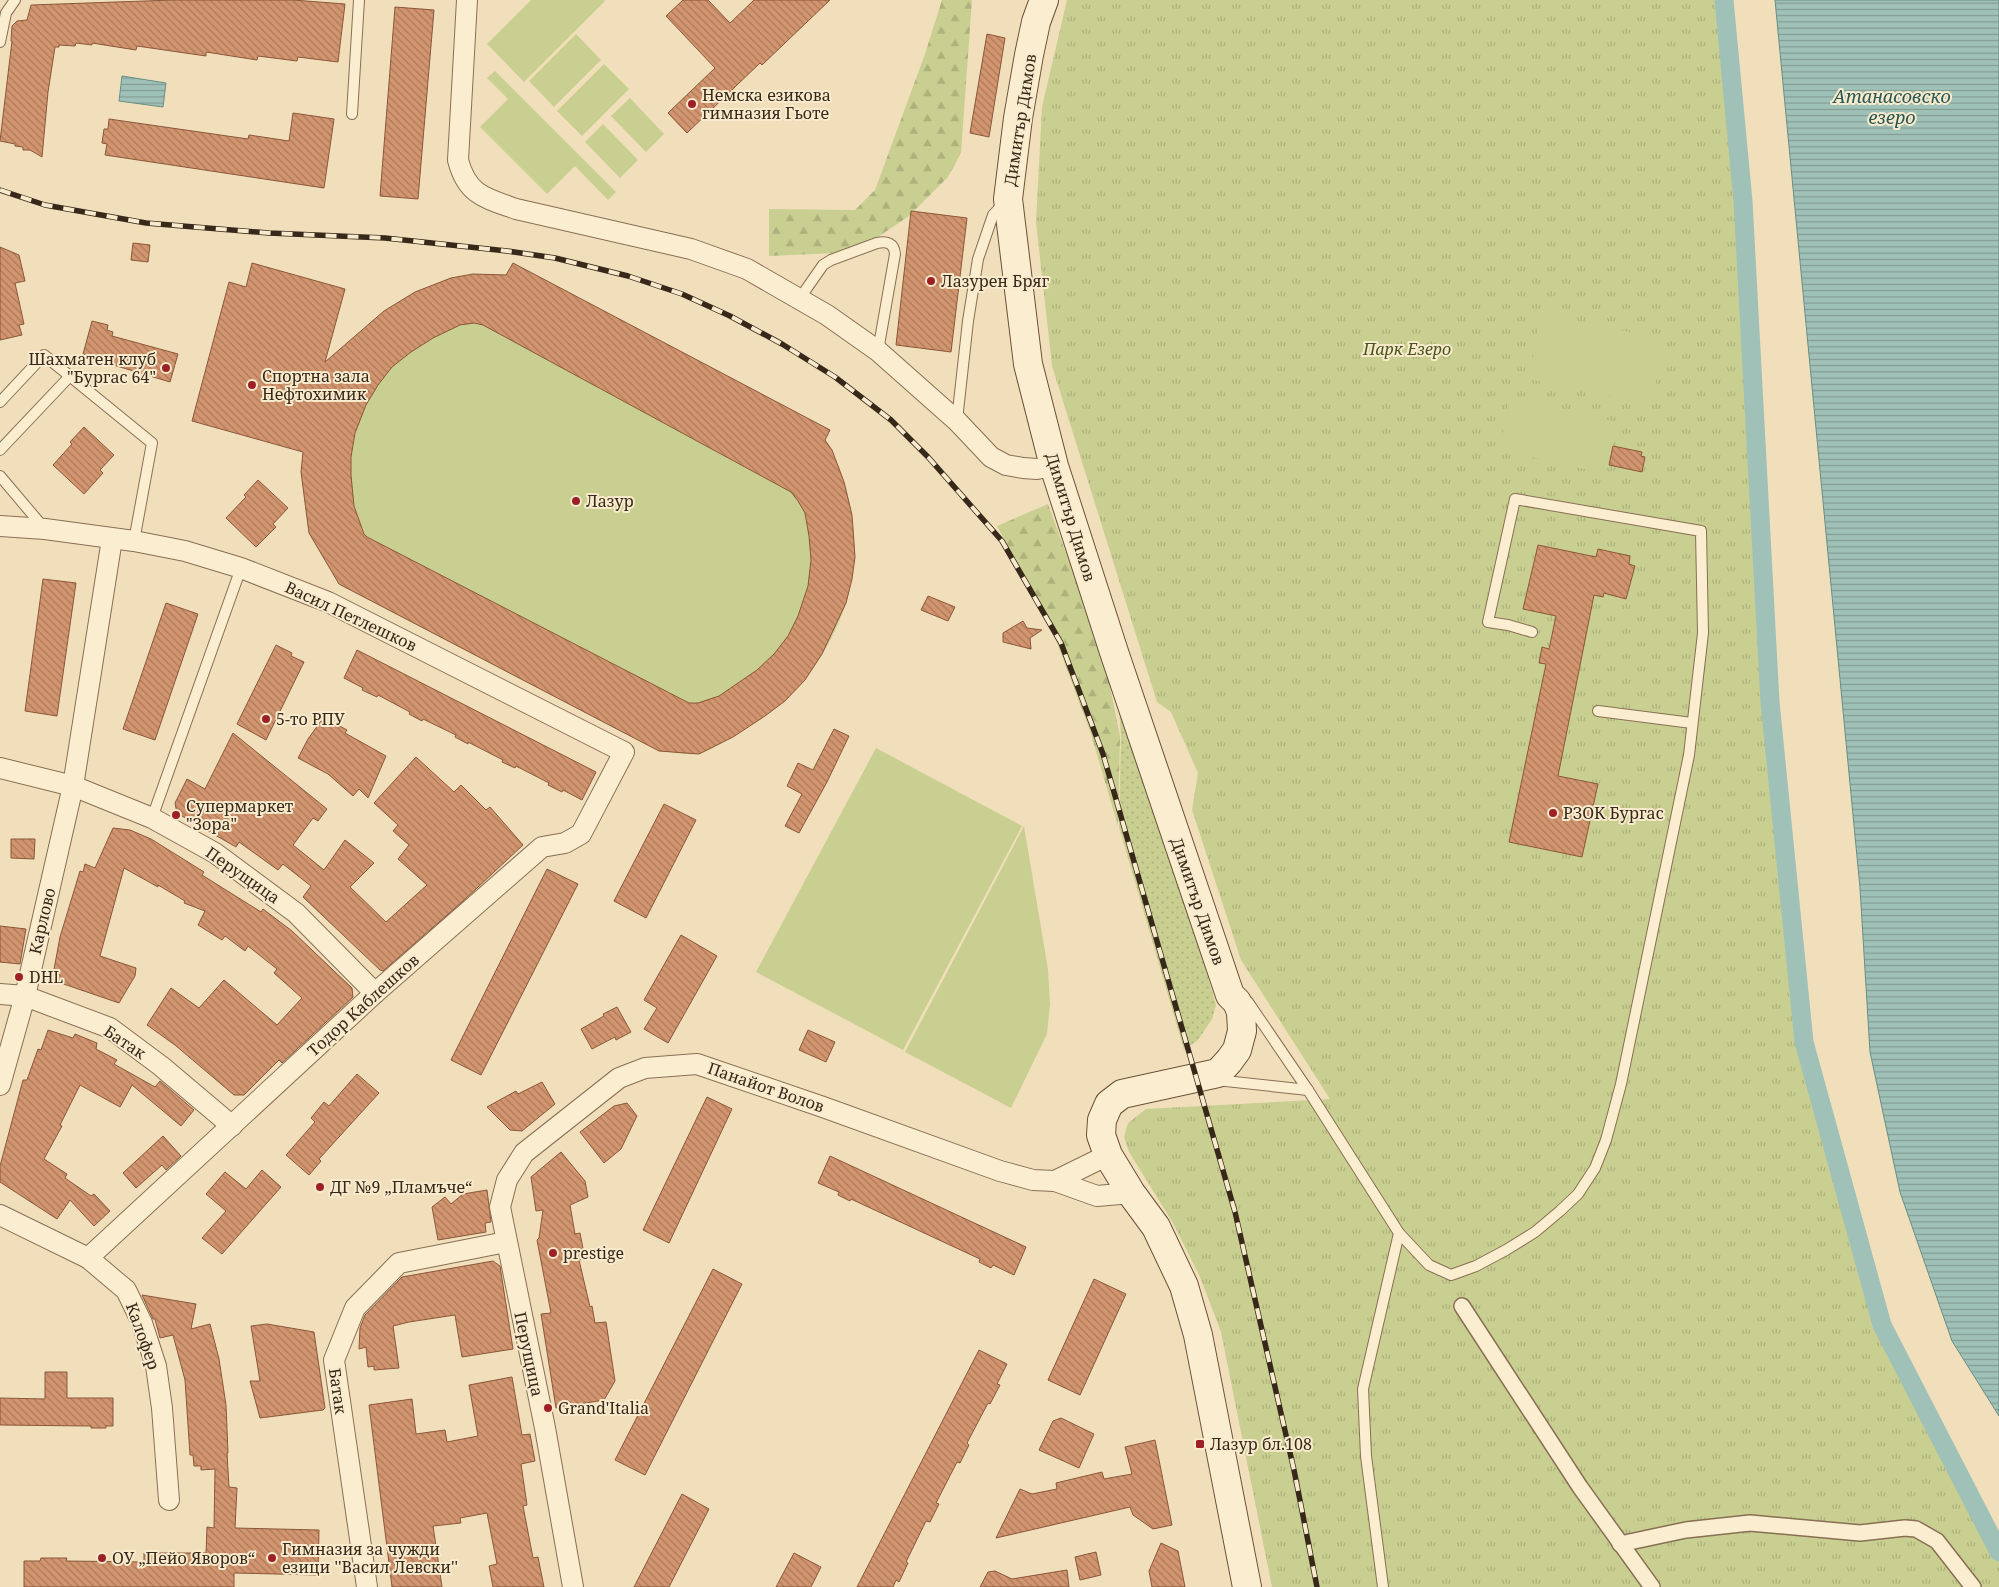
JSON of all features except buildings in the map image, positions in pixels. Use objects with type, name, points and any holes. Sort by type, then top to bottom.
[{"type":"main road","name":"Димитър Димов","points":[[1038,8],[1018,118],[1008,199],[1028,364],[1054,466],[1114,652],[1230,994]]},
{"type":"main road","points":[[1230,994],[1224,1006],[1225,1025],[1223,1040],[1217,1052],[1197,1078],[1122,1094],[1109,1104],[1102,1120],[1101,1135],[1108,1154],[1131,1193],[1156,1227],[1184,1286],[1198,1335],[1247,1587]]},
{"type":"street","points":[[467,0],[458,160],[463,177],[474,191],[516,209],[700,252],[747,269],[800,298],[878,351],[991,456],[1006,464],[1037,469],[1054,466]]},
{"type":"street","name":"Васил Петлешков","points":[[0,526],[44,528],[134,541],[185,551],[241,568],[328,602],[624,752]]},
{"type":"street","name":"Карлово","points":[[0,1085],[25,996],[73,786],[112,538]]},
{"type":"street","name":"Тодор Каблешков","points":[[88,1258],[375,993],[542,847],[565,843],[581,834],[624,752]]},
{"type":"street","name":"Перущица","points":[[0,768],[73,786],[152,818],[214,853],[296,913],[375,993]]},
{"type":"street","name":"Батак","points":[[0,994],[25,996],[110,1028],[160,1066],[232,1126]]},
{"type":"street","name":"Панайот Волов","points":[[507,1180],[524,1153],[618,1078],[645,1068],[697,1064],[824,1107],[1000,1171],[1033,1180],[1055,1181],[1097,1196],[1131,1193]]},
{"type":"street","points":[[1055,1181],[1108,1154]]},
{"type":"street","name":"Перущица","points":[[507,1180],[500,1206],[546,1428],[573,1587]]},
{"type":"street","name":"Калофер","points":[[0,1215],[88,1258],[126,1290],[142,1323],[156,1366],[162,1408],[170,1500]]},
{"type":"street","name":"Батак","points":[[367,1587],[334,1360],[355,1308],[400,1263],[506,1242]]},
{"type":"street","points":[[1462,1306],[1580,1487],[1652,1587]]},
{"type":"street","points":[[1620,1544],[1686,1530],[1759,1522],[1860,1533],[1911,1528],[1937,1541],[1973,1587]]},
{"type":"lane","points":[[0,42],[6,13],[15,0]]},
{"type":"lane","points":[[352,114],[360,0]]},
{"type":"lane","points":[[956,422],[978,259],[993,216],[1008,199]]},
{"type":"lane","points":[[800,298],[817,272],[831,260],[876,243],[884,241],[890,243],[894,248],[895,254],[878,351]]},
{"type":"lane","points":[[1,400],[44,355],[152,443],[134,541]]},
{"type":"lane","points":[[0,450],[70,376]]},
{"type":"lane","points":[[0,476],[44,528]]},
{"type":"lane","points":[[1230,994],[1242,995],[1249,1004],[1308,1090],[1399,1233],[1429,1265],[1451,1275],[1476,1266],[1535,1232],[1578,1194],[1595,1168],[1606,1140],[1621,1084],[1689,755],[1703,633],[1701,532],[1515,499],[1488,622],[1532,632]]},
{"type":"lane","points":[[152,818],[241,568]]},
{"type":"lane","points":[[1598,711],[1692,723]]},
{"type":"lane","points":[[1197,1078],[1308,1090]]},
{"type":"lane","points":[[1383,1587],[1366,1456],[1363,1389],[1399,1233]]},
{"type":"green space","points":[[531,0],[605,1],[524,82],[487,44]]},
{"type":"green space","points":[[942,0],[972,0],[961,153],[948,177],[909,216],[869,243],[836,253],[769,256],[769,209],[855,210],[875,190],[925,54]]},
{"type":"green space","name":"Парк Езеро","points":[[1067,0],[1724,0],[1743,209],[1785,849],[1804,1042],[1881,1335],[1999,1552],[1999,1587],[1272,1587],[1221,1332],[1200,1277],[1173,1223],[1129,1152],[1124,1137],[1128,1123],[1146,1109],[1330,1099],[1241,960],[1192,810],[1198,773],[1171,712],[1157,702],[1052,366],[1036,222],[1042,107]]},
{"type":"green space","points":[[576,34],[601,60],[554,107],[529,81]]},
{"type":"green space","points":[[604,64],[629,89],[582,136],[557,111]]},
{"type":"green space","points":[[495,71],[616,192],[608,200],[575,166],[547,194],[480,127],[508,99],[487,78]]},
{"type":"green space","points":[[630,98],[664,134],[646,152],[611,116]]},
{"type":"green space","points":[[603,124],[638,160],[620,178],[585,142]]},
{"type":"green space","name":"Лазур","points":[[513,263],[830,430],[825,440],[833,454],[846,488],[851,507],[855,544],[852,579],[835,632],[802,683],[732,736],[704,752],[688,754],[659,751],[340,585],[309,533],[301,472],[306,426],[322,380],[357,334],[384,311],[415,292],[451,278],[473,274],[506,275]]},
{"type":"green space","points":[[1542,313],[1665,340],[1651,405],[1528,379]]},
{"type":"green space","points":[[1511,398],[1617,422],[1606,474],[1499,450]]},
{"type":"green space","points":[[1048,504],[1104,657],[1120,736],[1118,826],[1091,734],[1050,624],[997,526]]},
{"type":"green space","points":[[1115,655],[1216,1005],[1212,1019],[1198,1040],[1184,1050],[1119,827],[1121,736]]},
{"type":"green space","points":[[876,748],[1022,826],[903,1050],[756,972]]},
{"type":"green space","points":[[1024,826],[1048,969],[1050,1004],[1047,1034],[1011,1108],[905,1052]]},
{"type":"water","name":"Атанасовско езеро","points":[[1775,0],[1999,0],[1999,1416],[1952,1341],[1900,1192],[1870,1052],[1860,888]]},
{"type":"water","points":[[122,76],[166,83],[163,107],[119,101]]},
{"type":"waterway","points":[[1724,0],[1743,201],[1770,702],[1804,1042],[1882,1325],[1999,1552]]},
{"type":"railway","points":[[0,190],[45,205],[146,223],[269,233],[385,238],[507,251],[555,258],[628,276],[682,294],[730,316],[782,344],[835,377],[891,420],[928,457],[1002,541],[1061,643],[1103,754],[1235,1212],[1294,1470],[1317,1587]]},
{"type":"place","name":"Немска езикова гимназия Гьоте","points":[[692,104]]},
{"type":"place","name":"Лазурен Бряг","points":[[931,281]]},
{"type":"place","name":"Шахматен клуб \"Бургас 64\"","points":[[166,368]]},
{"type":"place","name":"Спортна зала Нефтохимик","points":[[252,385]]},
{"type":"place","name":"Лазур","points":[[576,501]]},
{"type":"place","name":"5-то РПУ","points":[[266,719]]},
{"type":"place","name":"РЗОК Бургас","points":[[1553,813]]},
{"type":"place","name":"Супермаркет \"Зора\"","points":[[176,815]]},
{"type":"place","name":"DHL","points":[[19,977]]},
{"type":"place","name":"ДГ №9 „Пламъче“","points":[[320,1187]]},
{"type":"place","name":"prestige","points":[[553,1253]]},
{"type":"place","name":"Grand'Italia","points":[[548,1408]]},
{"type":"place","name":"Лазур бл.108","points":[[1200,1444]]},
{"type":"place","name":"ОУ „Пейо Яворов“","points":[[102,1558]]},
{"type":"place","name":"Гимназия за чужди езици ''Васил Левски''","points":[[272,1558]]}]
